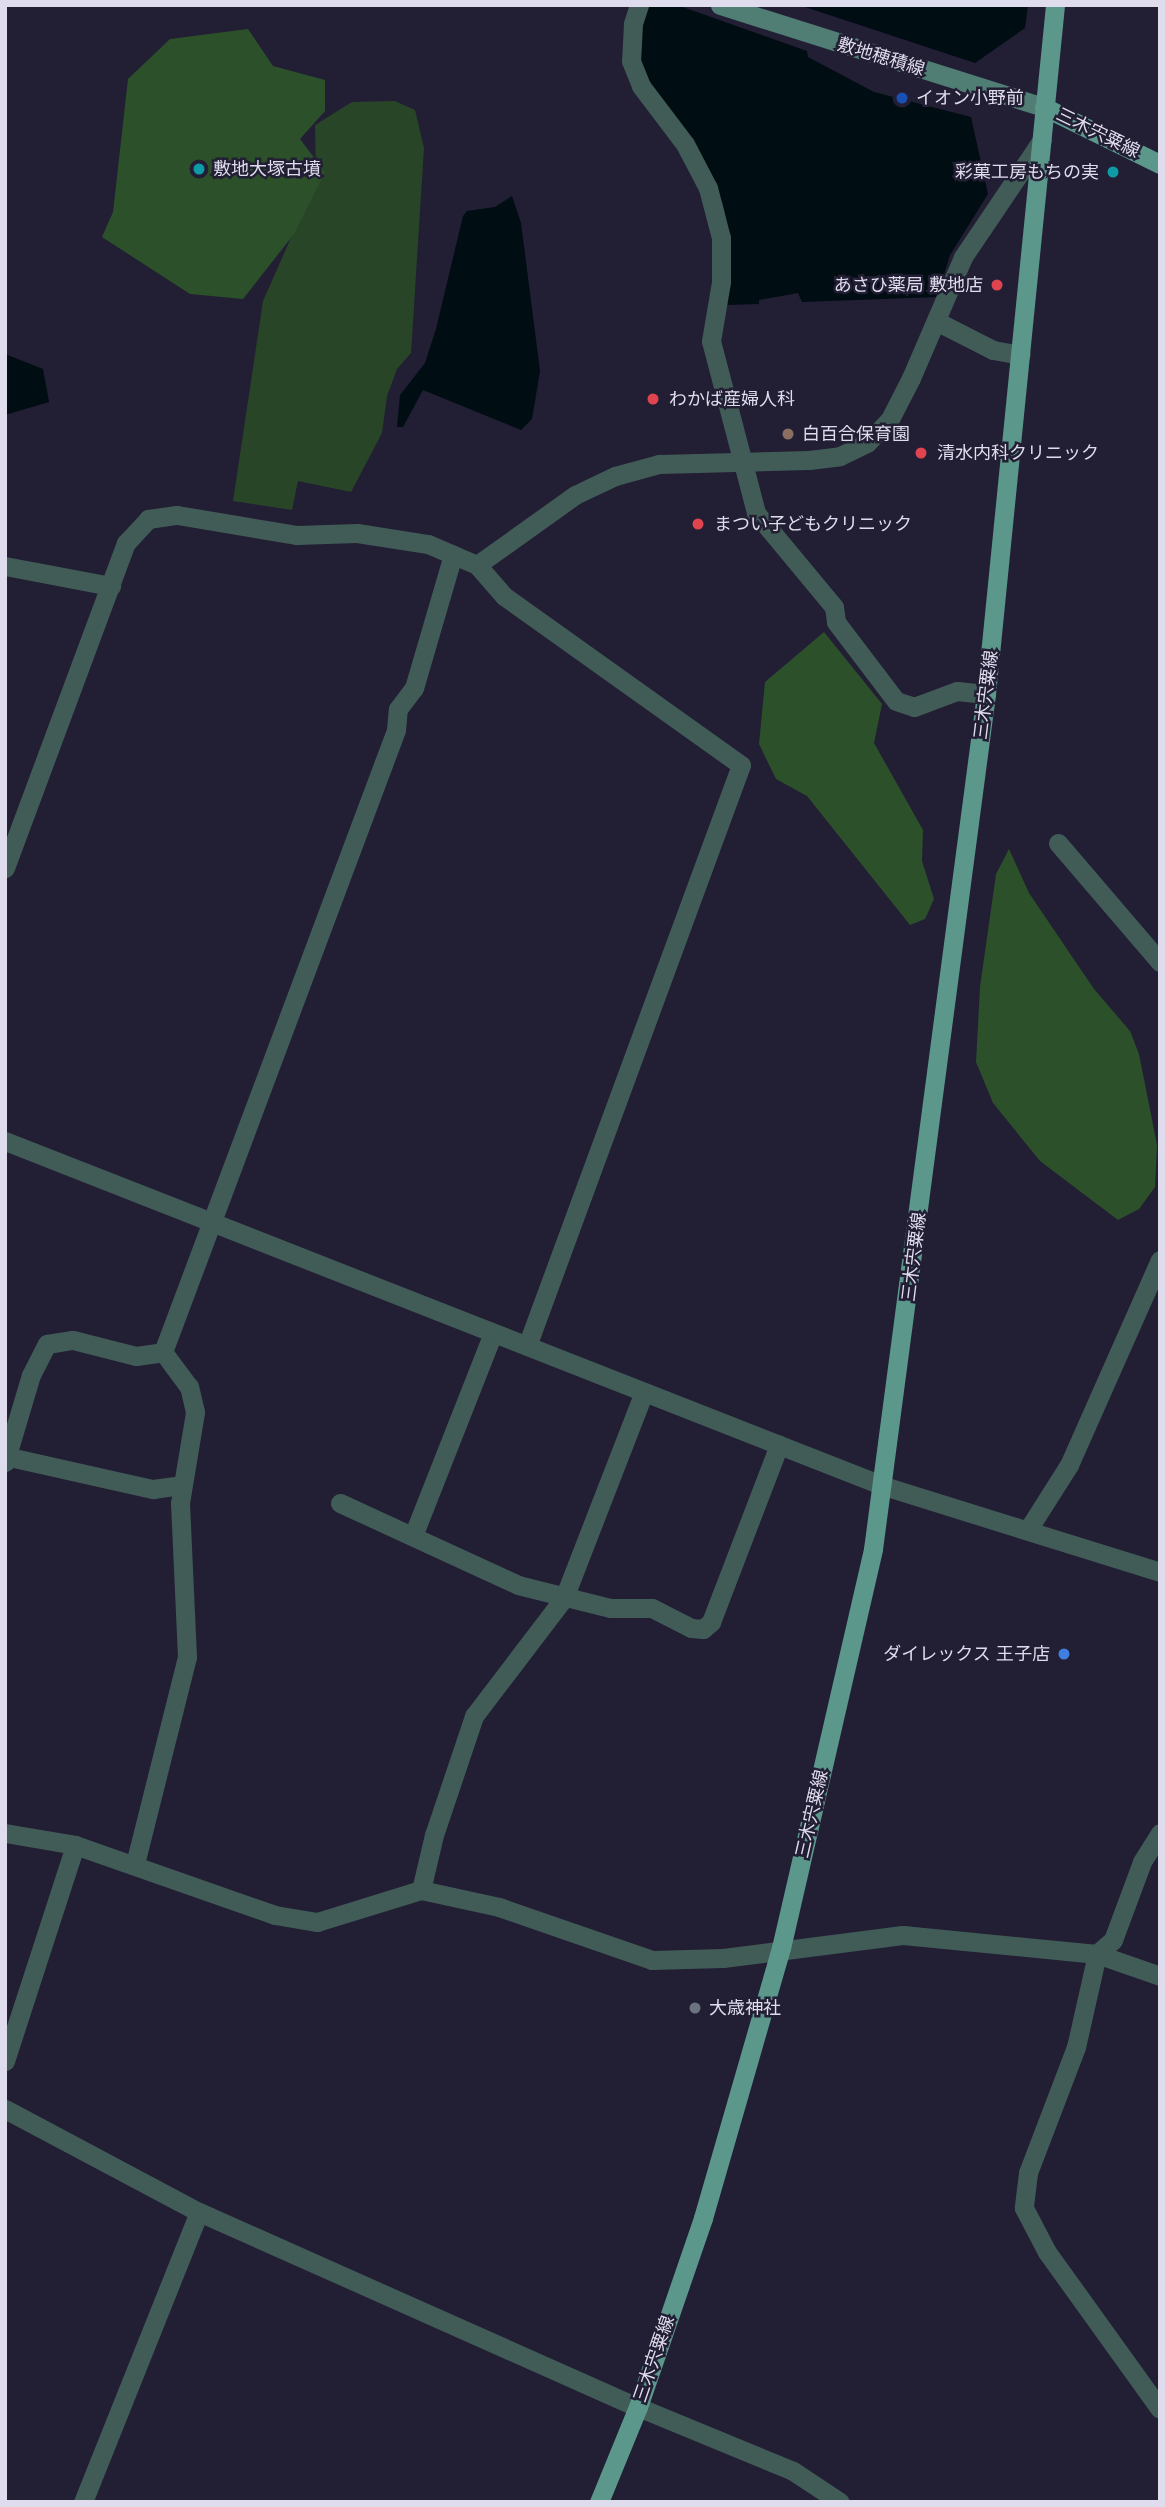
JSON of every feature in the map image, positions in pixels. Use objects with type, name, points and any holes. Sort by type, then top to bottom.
[{"type":"main road","name":"敷地穂積線","points":[[720,5],[1044,107]]},
{"type":"main road","points":[[1044,107],[1055,5]]},
{"type":"main road","name":"三木宍粟線","points":[[599,2502],[638,2407],[702,2218],[781,1948],[884,1486],[986,694],[1044,107],[1160,164]]},
{"type":"street","points":[[639,5],[632,24],[631,61],[641,86],[685,144],[708,188],[721,238],[721,282],[711,341],[740,462],[756,513],[834,607],[836,622],[897,701],[914,707],[957,691],[986,694]]},
{"type":"street","points":[[477,565],[575,495],[615,477],[659,464],[829,457],[867,443],[890,419],[963,257],[1042,140]]},
{"type":"street","points":[[936,321],[993,350],[1021,355]]},
{"type":"street","points":[[5,868],[126,543],[148,519],[177,515],[296,535],[357,533],[428,544],[477,565],[504,596],[741,765],[527,1346]]},
{"type":"street","points":[[163,1352],[215,1223],[396,730],[398,709],[414,688],[453,555]]},
{"type":"street","points":[[5,566],[111,586]]},
{"type":"street","points":[[1058,843],[1160,962]]},
{"type":"street","points":[[5,1141],[884,1486],[1029,1528],[1160,1572]]},
{"type":"street","points":[[1029,1528],[1069,1465],[1160,1260]]},
{"type":"street","points":[[413,1536],[493,1333]]},
{"type":"street","points":[[5,1462],[31,1375],[47,1344],[73,1340],[136,1356],[163,1352]]},
{"type":"street","points":[[135,1864],[187,1657],[181,1485],[195,1412],[189,1387],[163,1352]]},
{"type":"street","points":[[421,1890],[434,1835],[474,1716],[565,1598],[644,1392]]},
{"type":"street","points":[[340,1503],[519,1585],[610,1608],[652,1608],[691,1628],[703,1629],[711,1622],[779,1445]]},
{"type":"street","points":[[6,1457],[153,1489],[181,1485]]},
{"type":"street","points":[[5,1833],[75,1845],[275,1915],[317,1922],[381,1906],[421,1890],[499,1907],[652,1960],[723,1958],[781,1948],[903,1935],[1097,1955],[1160,1976]]},
{"type":"street","points":[[1160,1833],[1142,1863],[1113,1940],[1097,1955],[1076,2047],[1028,2173],[1024,2208],[1047,2252],[1160,2409]]},
{"type":"street","points":[[5,2061],[75,1845]]},
{"type":"street","points":[[5,2109],[199,2212],[638,2407],[793,2471],[840,2502]]},
{"type":"street","points":[[83,2502],[199,2212]]},
{"type":"green space","points":[[248,29],[273,66],[325,80],[325,111],[300,139],[325,172],[294,234],[243,299],[190,294],[102,237],[113,212],[128,79],[170,39]]},
{"type":"green space","points":[[395,101],[415,110],[424,148],[411,353],[397,369],[387,396],[382,433],[351,492],[298,481],[292,510],[233,501],[263,301],[316,181],[315,125],[352,102]]},
{"type":"green space","points":[[824,632],[882,704],[874,743],[923,830],[922,861],[934,899],[925,919],[910,925],[807,796],[776,779],[759,744],[765,682]]},
{"type":"green space","points":[[1009,849],[1029,893],[1094,989],[1130,1031],[1139,1054],[1157,1145],[1155,1187],[1139,1209],[1118,1220],[1040,1161],[993,1103],[976,1062],[980,987],[996,874]]},
{"type":"shaded area","points":[[650,5],[677,5],[807,51],[808,57],[874,92],[971,117],[988,194],[950,255],[937,297],[802,302],[798,293],[759,300],[759,304],[727,305],[731,245],[723,204],[691,138],[656,98],[641,64],[640,23]]},
{"type":"shaded area","points":[[799,5],[1028,5],[1025,28],[975,63]]},
{"type":"shaded area","points":[[512,196],[521,223],[540,371],[532,419],[521,430],[423,390],[403,427],[397,427],[400,395],[425,363],[436,329],[463,216],[467,211],[495,207]]},
{"type":"shaded area","points":[[5,354],[43,369],[49,402],[5,415]]},
{"type":"place","name":"イオン小野前","points":[[902,98]]},
{"type":"place","name":"敷地大塚古墳","points":[[199,169]]},
{"type":"place","name":"彩菓工房もちの実","points":[[1113,172]]},
{"type":"place","name":"あさひ薬局 敷地店","points":[[997,285]]},
{"type":"place","name":"わかば産婦人科","points":[[653,399]]},
{"type":"place","name":"白百合保育園","points":[[788,434]]},
{"type":"place","name":"清水内科クリニック","points":[[921,453]]},
{"type":"place","name":"まつい子どもクリニック","points":[[698,524]]},
{"type":"place","name":"ダイレックス 王子店","points":[[1064,1654]]},
{"type":"place","name":"大歳神社","points":[[695,2008]]}]
